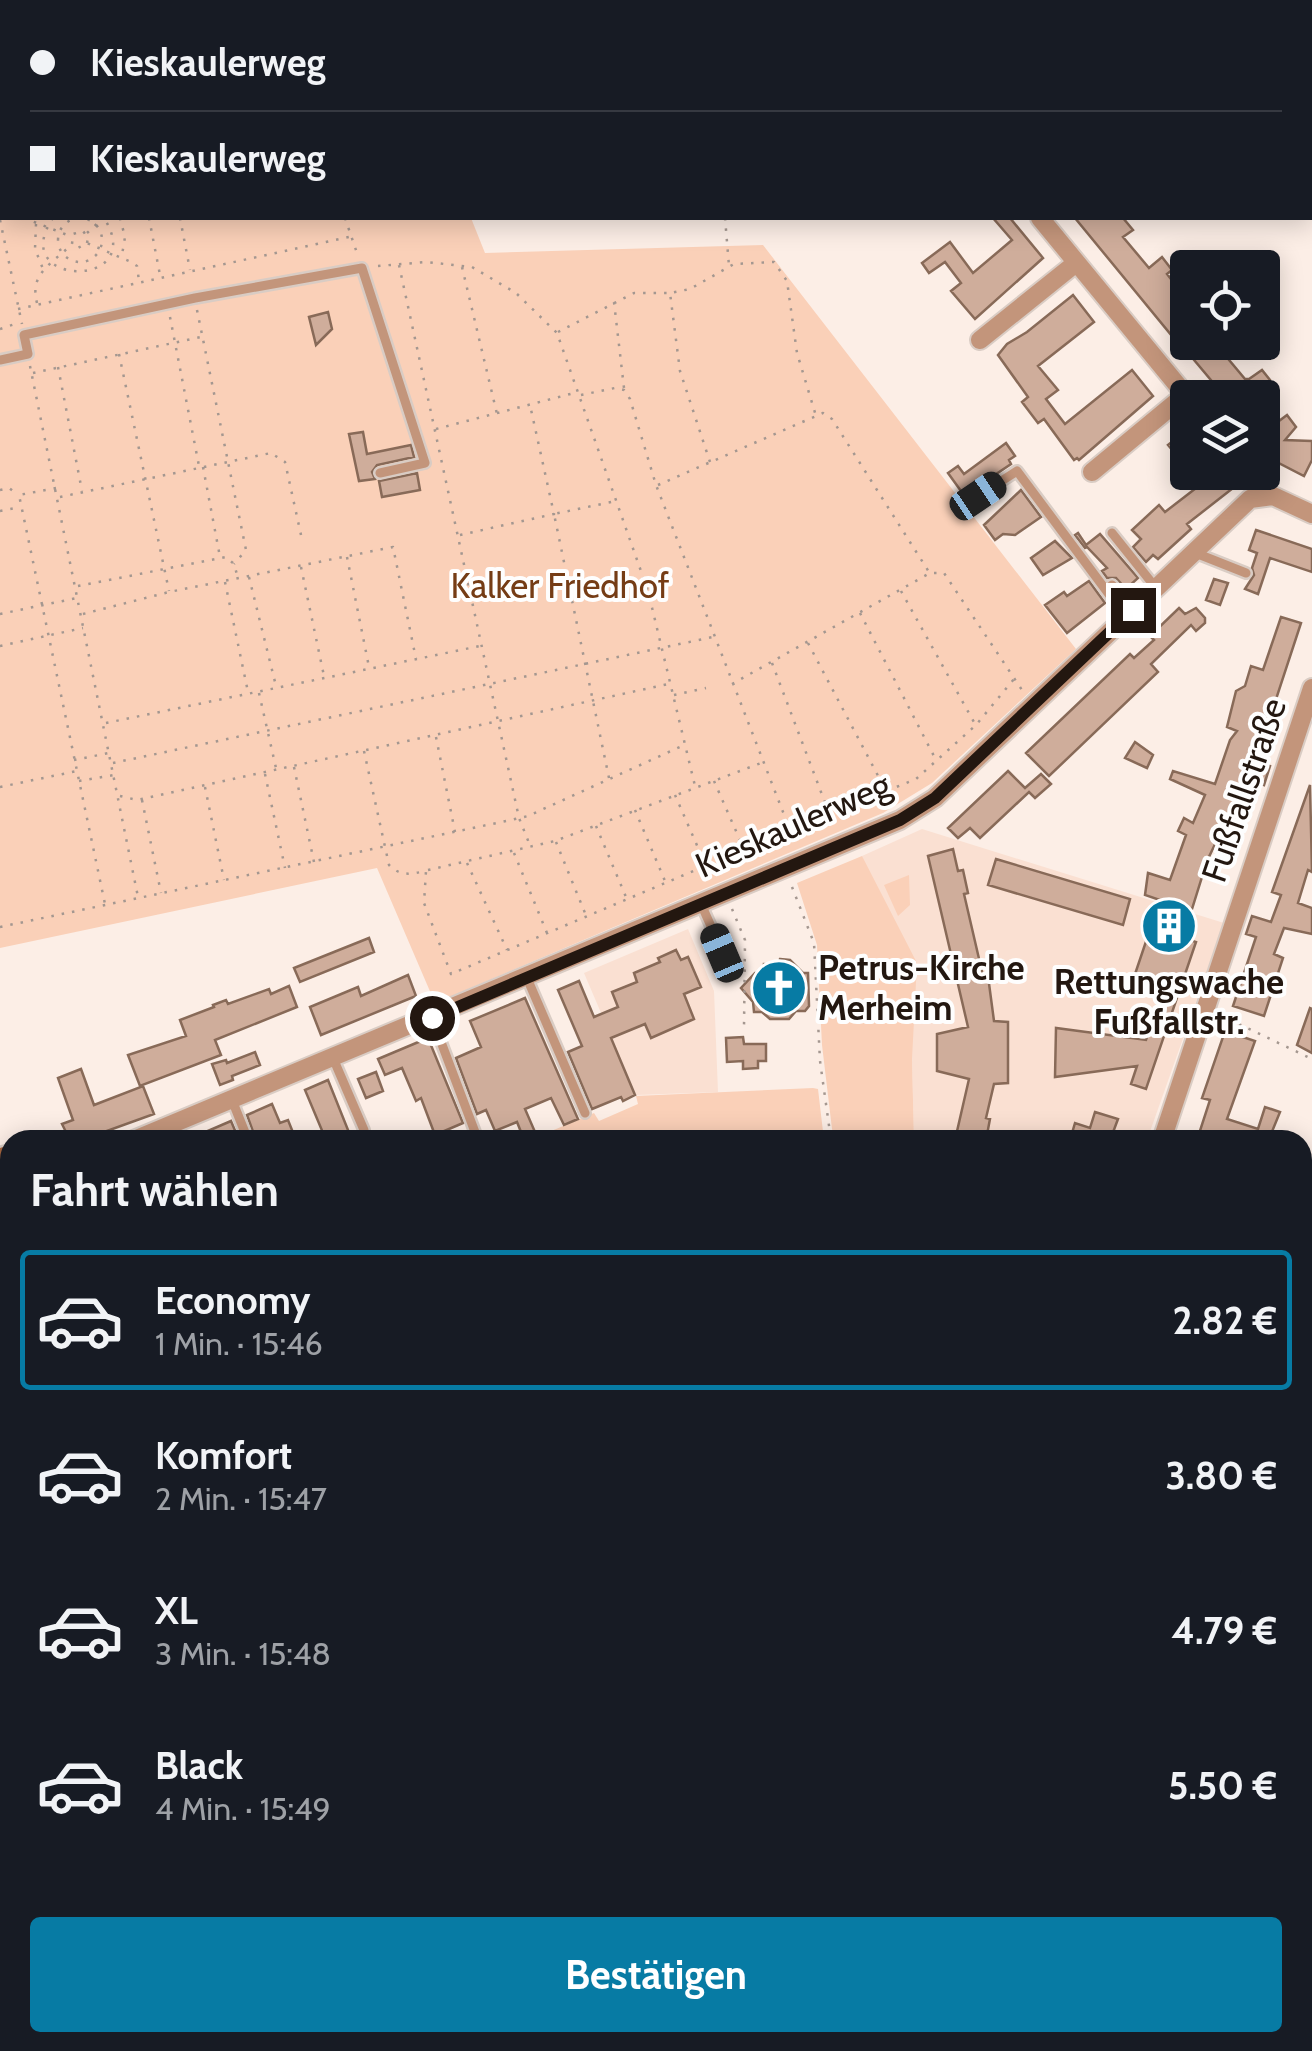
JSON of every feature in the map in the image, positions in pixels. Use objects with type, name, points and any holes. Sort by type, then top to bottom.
[{"type":"street","points":[[1042,220],[1173,380]]},
{"type":"street","points":[[980,340],[1076,263]]},
{"type":"street","points":[[1092,472],[1170,409]]},
{"type":"street","points":[[1258,490],[1262,496],[1273,496],[1312,514]]},
{"type":"street","name":"Kieskaulerweg","points":[[158,1130],[900,820],[935,798],[1250,499],[1262,496]]},
{"type":"street","name":"Fußfallstraße","points":[[1165,1130],[1312,688]]},
{"type":"lane","points":[[0,360],[28,354],[24,335],[195,298],[362,268],[425,463],[380,473]]},
{"type":"lane","points":[[978,496],[1017,470],[1130,613]]},
{"type":"lane","points":[[1112,533],[1156,588]]},
{"type":"lane","points":[[1193,552],[1246,573]]},
{"type":"lane","points":[[1112,584],[1130,613]]},
{"type":"lane","points":[[701,904],[722,953]]},
{"type":"lane","points":[[527,978],[585,1113]]},
{"type":"lane","points":[[432,1018],[474,1130]]},
{"type":"lane","points":[[334,1058],[364,1130]]},
{"type":"lane","points":[[232,1100],[244,1130]]},
{"type":"path","points":[[0,220],[24,335]]},
{"type":"path","points":[[30,220],[72,237]]},
{"type":"path","points":[[51,220],[46,227],[45,245],[53,262],[66,271],[84,273],[100,266],[110,253],[112,234],[105,220]]},
{"type":"path","points":[[72,220],[59,232],[59,247],[62,254],[80,262],[94,256],[100,248],[100,233],[95,225],[82,220]]},
{"type":"path","points":[[86,234],[101,220]]},
{"type":"path","points":[[121,220],[126,237],[121,258]]},
{"type":"path","points":[[148,220],[161,278]]},
{"type":"path","points":[[180,220],[190,272]]},
{"type":"path","points":[[346,220],[362,268],[426,262],[472,267],[516,293],[557,333],[648,591],[695,786]]},
{"type":"path","points":[[725,220],[730,267]]},
{"type":"path","points":[[36,222],[35,249],[44,270]]},
{"type":"path","points":[[38,305],[35,280],[72,244],[78,231],[86,234]]},
{"type":"path","points":[[86,234],[87,244]]},
{"type":"path","points":[[18,309],[351,236]]},
{"type":"path","points":[[72,244],[78,248],[87,244],[100,248],[137,266],[140,282]]},
{"type":"path","points":[[557,333],[634,293],[690,289],[744,262],[774,262],[786,276],[798,354],[816,416]]},
{"type":"path","points":[[398,264],[519,818],[531,848]]},
{"type":"path","points":[[462,265],[497,414]]},
{"type":"path","points":[[670,292],[680,371],[710,462]]},
{"type":"path","points":[[195,298],[246,550],[234,564]]},
{"type":"path","points":[[614,301],[624,390],[656,485],[790,830]]},
{"type":"path","points":[[168,304],[220,558]]},
{"type":"path","points":[[0,329],[21,323]]},
{"type":"path","points":[[32,373],[203,337]]},
{"type":"path","points":[[28,354],[138,898]]},
{"type":"path","points":[[119,354],[169,592]]},
{"type":"path","points":[[58,366],[82,493]]},
{"type":"path","points":[[435,430],[580,393],[624,390]]},
{"type":"path","points":[[530,405],[609,779]]},
{"type":"path","points":[[656,485],[822,413],[832,419],[930,573]]},
{"type":"path","points":[[58,498],[270,453],[285,462],[301,536]]},
{"type":"path","points":[[0,490],[9,488],[19,494],[56,488]]},
{"type":"path","points":[[19,494],[105,905]]},
{"type":"path","points":[[458,535],[617,501]]},
{"type":"path","points":[[0,511],[21,506]]},
{"type":"path","points":[[82,614],[169,592],[393,547],[416,659]]},
{"type":"path","points":[[347,556],[370,668]]},
{"type":"path","points":[[76,587],[226,557],[234,564],[238,578]]},
{"type":"path","points":[[300,566],[324,678]]},
{"type":"path","points":[[732,684],[930,573],[944,573],[1023,691]]},
{"type":"path","points":[[249,576],[276,688]]},
{"type":"path","points":[[225,581],[248,694]]},
{"type":"path","points":[[900,590],[976,725]]},
{"type":"path","points":[[0,614],[78,598]]},
{"type":"path","points":[[860,612],[936,760]]},
{"type":"path","points":[[0,646],[84,628]]},
{"type":"path","points":[[113,763],[714,637]]},
{"type":"path","points":[[808,641],[885,789]]},
{"type":"path","points":[[104,723],[482,646]]},
{"type":"path","points":[[771,662],[829,813]]},
{"type":"path","points":[[426,870],[424,903],[451,974],[885,789],[905,786],[976,725],[1014,679]]},
{"type":"path","points":[[120,796],[142,798],[670,683]]},
{"type":"path","points":[[672,696],[706,688]]},
{"type":"path","points":[[258,692],[276,770]]},
{"type":"path","points":[[436,736],[456,832]]},
{"type":"path","points":[[0,927],[519,818],[684,745]]},
{"type":"path","points":[[364,751],[389,865],[408,875],[555,841],[761,763]]},
{"type":"path","points":[[74,760],[110,752]]},
{"type":"path","points":[[294,766],[314,862]]},
{"type":"path","points":[[0,787],[77,772]]},
{"type":"path","points":[[265,772],[285,868]]},
{"type":"path","points":[[79,781],[115,774]]},
{"type":"path","points":[[714,780],[744,850]]},
{"type":"path","points":[[204,785],[224,880]]},
{"type":"path","points":[[674,794],[706,866]]},
{"type":"path","points":[[142,798],[161,894]]},
{"type":"path","points":[[634,808],[666,883]]},
{"type":"path","points":[[595,824],[626,900]]},
{"type":"path","points":[[555,841],[587,916]]},
{"type":"path","points":[[513,852],[547,933]]},
{"type":"path","points":[[466,862],[507,950]]},
{"type":"path","points":[[785,869],[814,943],[820,1061],[830,1130]]},
{"type":"path","points":[[726,894],[745,940],[744,1027]]},
{"type":"path","points":[[1205,1008],[1312,1059]]},
{"type":"shaded area","points":[[922,829],[1224,923],[1151,1130],[914,1130],[912,1059],[862,856]]},
{"type":"shaded area","points":[[688,929],[714,991],[718,1092],[636,1095],[584,973]]},
{"type":"green space","name":"Kalker Friedhof","points":[[0,220],[472,220],[485,253],[763,245],[1076,649],[932,783],[883,813],[435,1003],[377,868],[0,948]]},
{"type":"green space","points":[[862,856],[917,963],[912,1059],[914,1130],[832,1130],[822,1045],[817,945],[797,883]]},
{"type":"green space","points":[[909,875],[910,905],[898,916],[884,885]]},
{"type":"green space","points":[[813,1088],[818,1089],[823,1130],[554,1130],[594,1113],[599,1121],[638,1104],[636,1096]]},
{"type":"building","points":[[995,220],[1012,220],[1043,258],[975,319],[951,291],[961,283],[945,262],[929,273],[922,263],[950,242],[973,273],[1012,240]]},
{"type":"building","points":[[1077,220],[1125,220],[1133,230],[1123,237],[1149,268],[1162,257],[1170,267],[1167,274],[1170,334]]},
{"type":"building","points":[[1073,295],[1094,322],[1038,366],[1058,390],[1046,399],[1065,424],[1132,370],[1153,396],[1079,460],[1074,460],[1044,419],[1038,423],[1022,402],[1028,397],[998,355]]},
{"type":"building","points":[[328,312],[332,329],[316,345],[309,317]]},
{"type":"building","points":[[1194,360],[1229,360],[1245,379],[1262,370],[1270,380],[1211,380]]},
{"type":"building","points":[[1287,415],[1296,427],[1285,440],[1312,441],[1312,460],[1304,476],[1280,464],[1280,420]]},
{"type":"building","points":[[363,432],[367,454],[411,445],[414,457],[377,465],[372,472],[375,479],[359,481],[349,434]]},
{"type":"building","points":[[1006,443],[1015,456],[1009,460],[1011,464],[966,498],[948,473],[958,466],[964,474]]},
{"type":"building","points":[[417,473],[420,490],[382,497],[379,481]]},
{"type":"building","points":[[1021,490],[1041,517],[1015,535],[1003,534],[995,540],[984,525]]},
{"type":"building","points":[[1194,490],[1230,490],[1187,524],[1191,529],[1158,559],[1153,555],[1146,562],[1133,547],[1141,539],[1132,530],[1159,505],[1165,512]]},
{"type":"building","points":[[1256,530],[1312,549],[1312,572],[1270,558],[1258,594],[1245,589],[1254,575],[1257,553],[1249,550]]},
{"type":"building","points":[[1078,533],[1086,545],[1100,534],[1138,578],[1126,589],[1116,578],[1107,578],[1102,571],[1107,568],[1085,548],[1075,535]]},
{"type":"building","points":[[1055,541],[1072,558],[1043,575],[1031,558]]},
{"type":"building","points":[[1214,579],[1228,583],[1220,605],[1206,600]]},
{"type":"building","points":[[1089,581],[1105,603],[1067,633],[1045,605]]},
{"type":"building","points":[[1179,608],[1185,614],[1196,608],[1205,623],[1196,631],[1191,625],[1151,664],[1158,672],[1049,776],[1026,753],[1130,654],[1134,658],[1154,640],[1150,636]]},
{"type":"building","points":[[1281,617],[1301,623],[1259,751],[1259,762],[1270,766],[1264,785],[1256,782],[1247,787],[1229,841],[1219,836],[1207,861],[1183,938],[1196,942],[1146,1089],[1131,1084],[1137,1066],[1055,1077],[1056,1028],[1146,1040],[1161,996],[1131,986],[1160,900],[1145,895],[1148,873],[1170,880],[1186,835],[1178,831],[1184,818],[1193,823],[1205,795],[1170,779],[1173,771],[1215,784],[1230,740],[1237,731],[1227,727],[1236,691],[1245,686],[1251,666],[1263,670]]},
{"type":"building","points":[[1135,742],[1153,755],[1147,768],[1125,758]]},
{"type":"building","points":[[1008,771],[1025,788],[1041,774],[1051,784],[1035,798],[1029,792],[980,838],[970,828],[958,838],[948,828]]},
{"type":"building","points":[[1310,785],[1312,872],[1308,870],[1298,903],[1312,908],[1312,934],[1284,928],[1274,954],[1283,958],[1264,1016],[1233,1006],[1256,937],[1246,934],[1252,916],[1271,922],[1281,895],[1272,892]]},
{"type":"building","points":[[953,849],[958,871],[963,870],[968,893],[964,894],[983,976],[988,976],[994,1021],[1008,1022],[1008,1083],[994,1084],[986,1118],[990,1119],[988,1130],[957,1130],[969,1079],[937,1071],[937,1034],[968,1027],[928,856]]},
{"type":"building","points":[[996,859],[1130,899],[1123,925],[988,885]]},
{"type":"building","points":[[369,938],[374,952],[300,982],[294,968]]},
{"type":"building","points":[[676,950],[681,960],[688,957],[701,987],[684,994],[694,1019],[651,1038],[645,1024],[611,1038],[635,1095],[592,1109],[568,1052],[582,1046],[558,990],[579,981],[594,1017],[618,1007],[612,992],[637,982],[634,973]]},
{"type":"building","name":"Petrus-Kirche Merheim","points":[[780,959],[790,960],[808,973],[809,1006],[789,1019],[770,1019],[762,1012],[754,1012],[753,1002],[741,988],[755,973],[764,973],[764,964],[779,965]]},
{"type":"building","points":[[408,975],[416,996],[321,1035],[310,1007],[358,987],[361,996]]},
{"type":"building","points":[[289,986],[297,1007],[215,1040],[221,1055],[140,1086],[128,1055],[186,1036],[180,1020],[226,1000],[228,1004]]},
{"type":"building","points":[[525,998],[578,1119],[564,1125],[551,1098],[525,1109],[534,1130],[520,1130],[517,1122],[495,1130],[486,1110],[477,1114],[456,1058],[481,1047],[470,1021]]},
{"type":"building","points":[[1312,1009],[1312,1053],[1297,1045]]},
{"type":"building","points":[[1225,1031],[1255,1041],[1227,1119],[1258,1129],[1265,1107],[1280,1112],[1273,1130],[1200,1130],[1210,1100],[1202,1098]]},
{"type":"building","points":[[743,1037],[744,1044],[766,1044],[766,1061],[758,1061],[758,1068],[743,1069],[743,1061],[727,1062],[726,1038]]},
{"type":"building","points":[[428,1038],[463,1123],[447,1130],[433,1130],[421,1098],[416,1101],[402,1068],[385,1075],[378,1059]]},
{"type":"building","points":[[255,1052],[260,1065],[220,1085],[212,1064],[226,1060],[227,1063]]},
{"type":"building","points":[[81,1069],[94,1105],[143,1086],[154,1114],[110,1130],[65,1130],[62,1124],[73,1120],[58,1078]]},
{"type":"building","points":[[376,1072],[383,1091],[366,1098],[358,1079]]},
{"type":"building","points":[[328,1080],[348,1130],[322,1130],[305,1090]]},
{"type":"building","points":[[272,1104],[280,1123],[288,1120],[292,1130],[252,1130],[247,1115]]},
{"type":"building","points":[[1095,1112],[1118,1119],[1114,1130],[1073,1130],[1075,1123],[1090,1128]]},
{"type":"building","points":[[231,1121],[235,1130],[210,1130]]},
{"type":"place","name":"Rettungswache Fußfallstr.","points":[[1169,926]]},
{"type":"place","name":"Petrus-Kirche Merheim","points":[[779,988]]},
{"type":"route","points":[[432,1018],[900,820],[935,798],[1133,610]]}]
